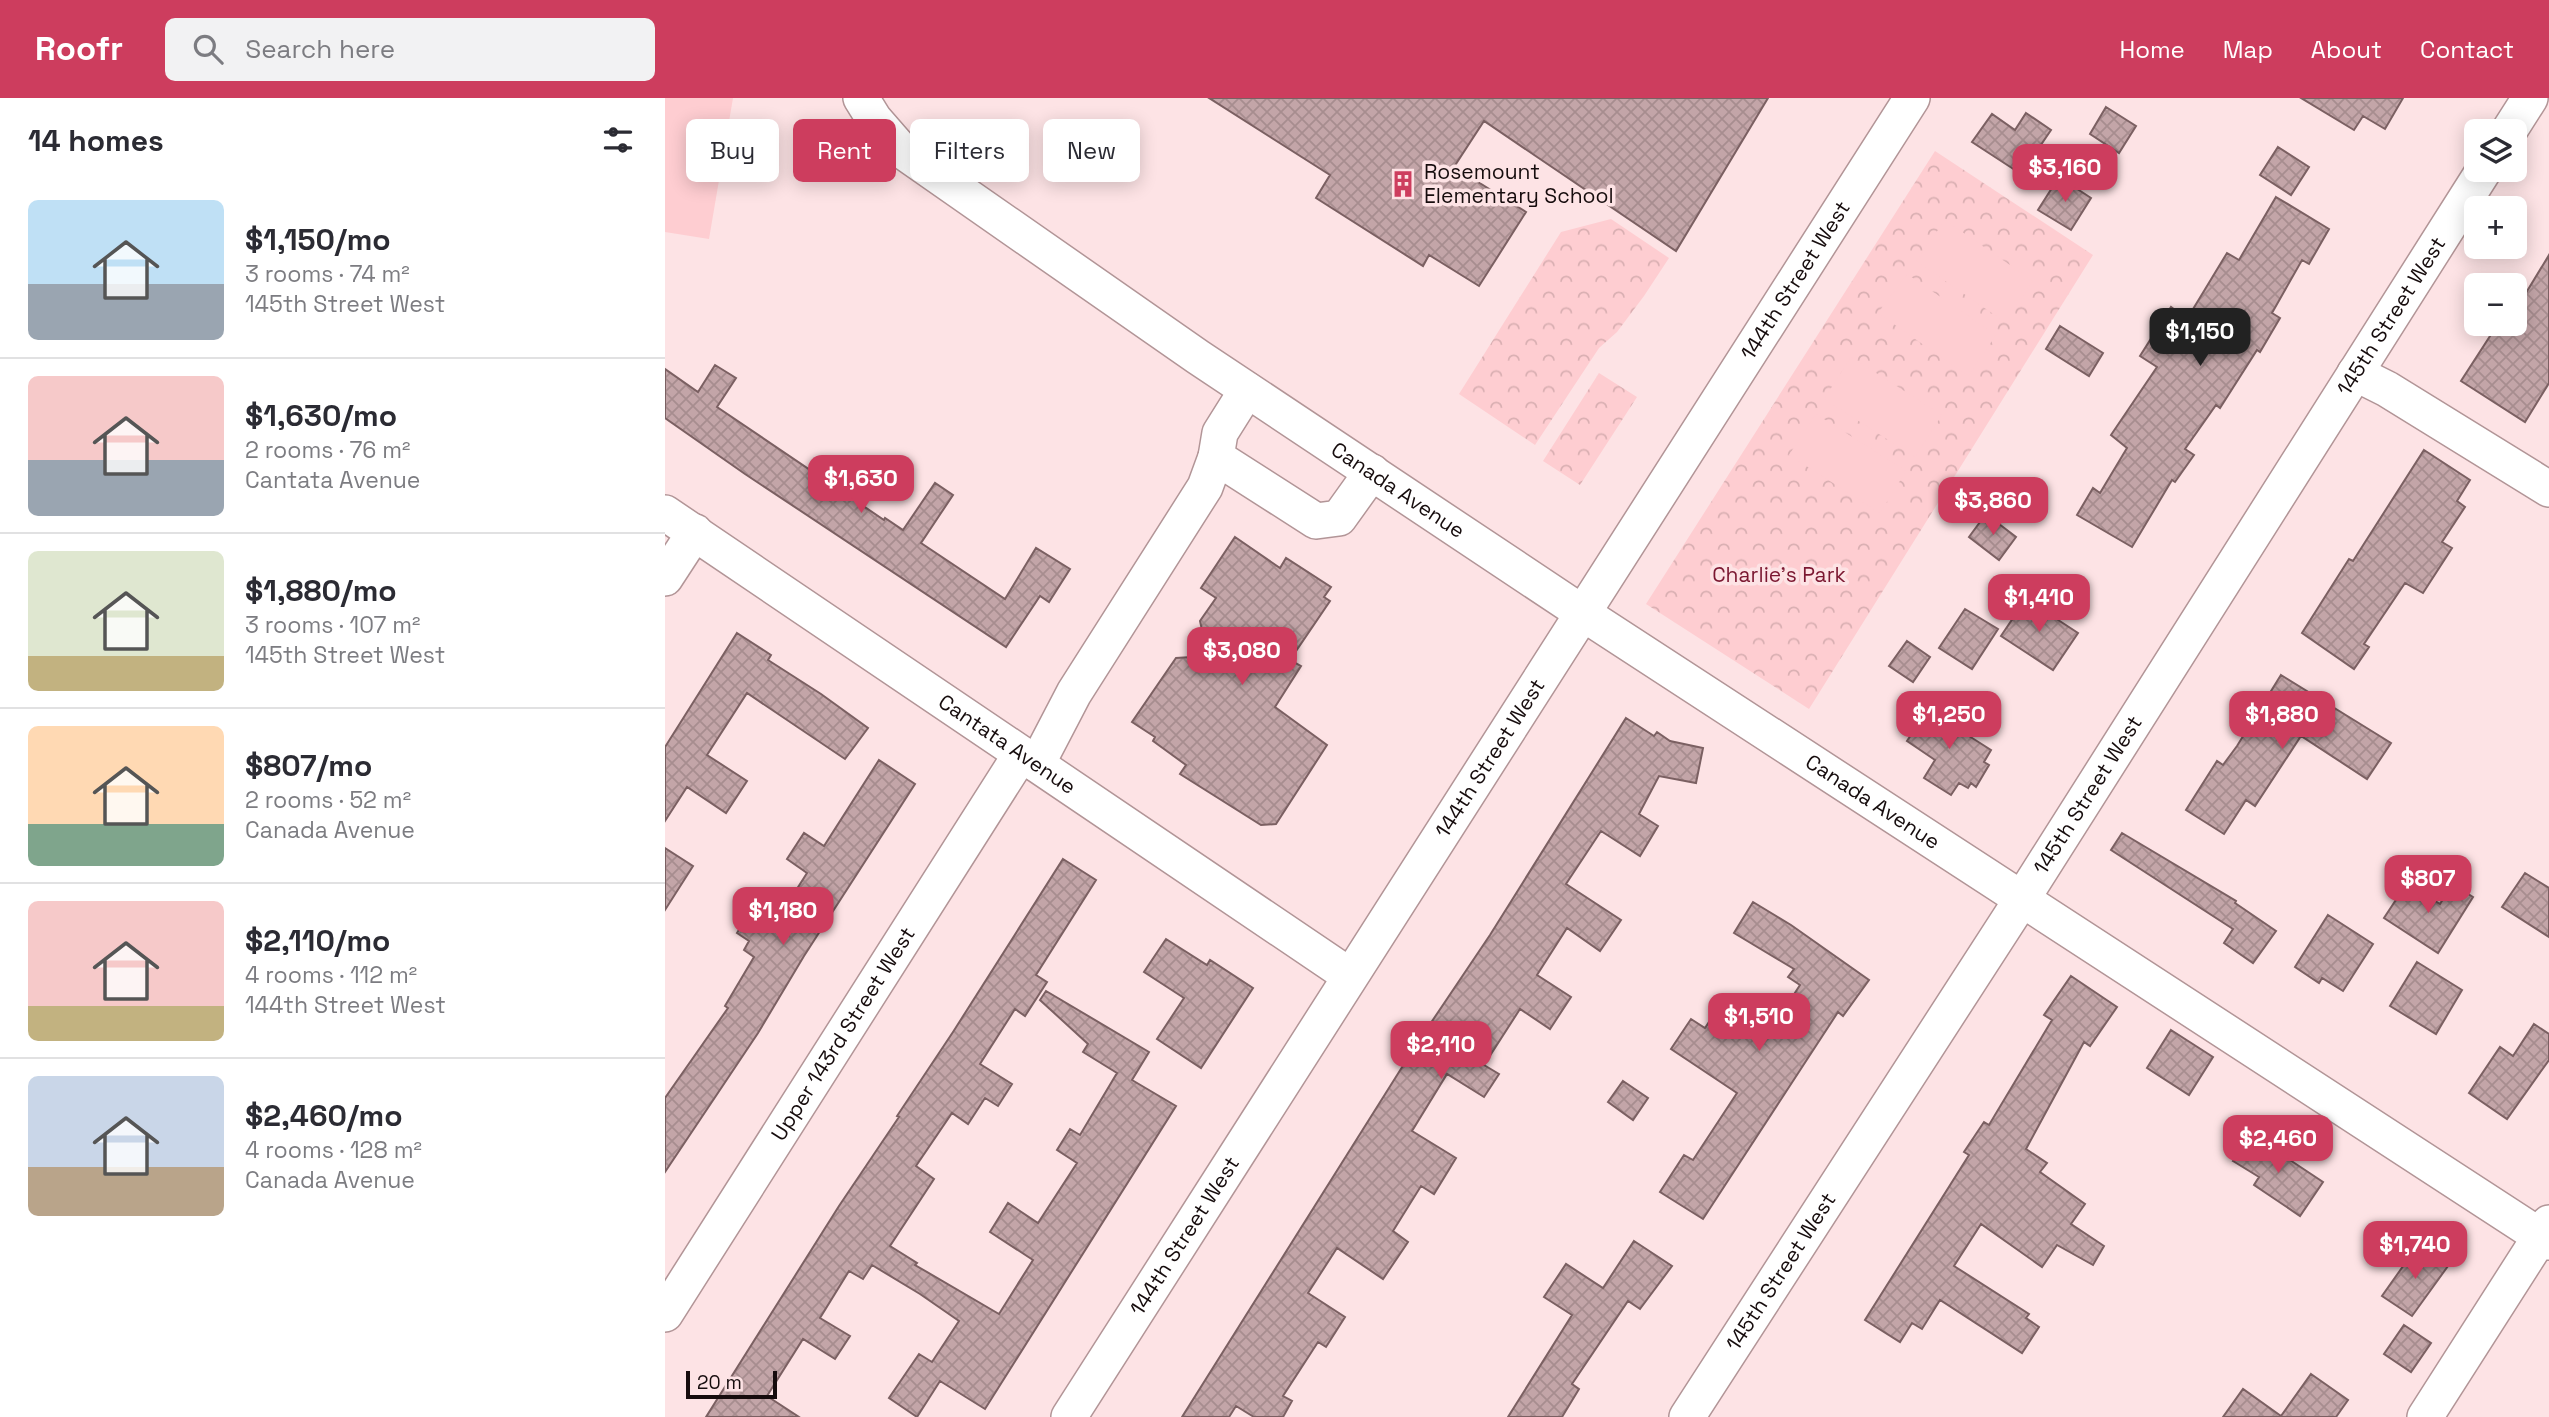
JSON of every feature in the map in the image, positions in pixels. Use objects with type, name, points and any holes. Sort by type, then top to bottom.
[{"type":"street","name":"Canada Avenue","points":[[860,98],[901,150],[1198,357],[1584,614],[2022,899],[2546,1234]]},
{"type":"street","name":"144th Street West","points":[[1069,1417],[1912,98]]},
{"type":"street","points":[[2516,119],[2530,98]]},
{"type":"street","name":"145th Street West","points":[[1687,1417],[2022,899],[2476,182]]},
{"type":"street","points":[[2355,373],[2387,389],[2549,489]]},
{"type":"street","name":"Upper 143rd Street West","points":[[665,1314],[1074,693],[1205,487],[1216,457],[1220,433],[1247,390]]},
{"type":"street","points":[[1216,457],[1315,521],[1339,518],[1371,472]]},
{"type":"street","name":"Cantata Avenue","points":[[665,513],[1350,976]]},
{"type":"street","points":[[665,578],[695,532]]},
{"type":"street","points":[[2425,1417],[2546,1234]]},
{"type":"green space","points":[[665,98],[733,98],[729,119],[686,119],[686,182],[719,182],[709,239],[665,232]]},
{"type":"green space","name":"Charlie's Park","points":[[1935,151],[2093,255],[1809,709],[1646,604]]},
{"type":"green space","points":[[1611,219],[1669,258],[1617,332],[1599,348],[1535,445],[1459,394],[1561,232]]},
{"type":"green space","points":[[1945,220],[2033,281],[2005,322],[1916,261]]},
{"type":"green space","points":[[1907,274],[1996,335],[1968,376],[1878,313]]},
{"type":"green space","points":[[1851,357],[1942,415],[1915,457],[1824,399]]},
{"type":"green space","points":[[1599,373],[1637,397],[1580,485],[1543,461]]},
{"type":"green space","points":[[1816,414],[1906,471],[1880,513],[1789,455]]},
{"type":"building","name":"Rosemount Elementary School","points":[[1209,98],[1768,98],[1676,251],[1484,121],[1454,167],[1526,212],[1479,286],[1429,255],[1423,266],[1316,198],[1330,175]]},
{"type":"building","points":[[2301,98],[2403,98],[2385,129],[2363,116],[2354,130]]},
{"type":"building","points":[[2106,107],[2136,126],[2119,153],[2090,134]]},
{"type":"building","points":[[2026,113],[2051,130],[2021,174],[1972,142],[1992,114],[2015,130]]},
{"type":"building","points":[[2278,147],[2309,167],[2291,195],[2260,175]]},
{"type":"building","points":[[2059,177],[2091,198],[2071,230],[2038,210]]},
{"type":"building","points":[[2276,197],[2329,229],[2309,264],[2302,260],[2272,313],[2280,318],[2260,352],[2257,350],[2220,408],[2216,405],[2185,449],[2194,455],[2175,482],[2172,480],[2132,547],[2077,515],[2093,488],[2100,493],[2127,448],[2111,435],[2157,367],[2140,356],[2171,307],[2187,319],[2227,253],[2239,260]]},
{"type":"building","points":[[2549,255],[2549,383],[2525,422],[2461,381],[2490,336],[2527,336],[2527,291]]},
{"type":"building","points":[[2060,326],[2103,353],[2089,376],[2046,349]]},
{"type":"building","points":[[715,365],[736,378],[717,407],[884,520],[885,518],[903,530],[935,483],[953,495],[921,543],[1005,599],[1036,548],[1070,569],[1049,602],[1040,596],[1006,647],[665,418],[665,369],[698,392]]},
{"type":"building","points":[[2424,450],[2470,480],[2457,501],[2465,507],[2442,542],[2452,548],[2423,593],[2405,583],[2364,644],[2369,647],[2354,669],[2302,633],[2349,559],[2353,561]]},
{"type":"building","points":[[1986,514],[2016,537],[1999,560],[1969,537]]},
{"type":"building","points":[[1235,537],[1280,568],[1286,558],[1331,587],[1324,597],[1330,601],[1290,660],[1301,666],[1275,707],[1327,745],[1276,824],[1261,825],[1180,774],[1186,765],[1153,741],[1155,737],[1132,722],[1176,658],[1192,657],[1204,639],[1200,621],[1216,598],[1201,588]]},
{"type":"building","points":[[2026,599],[2078,633],[2053,670],[2001,636]]},
{"type":"building","points":[[1965,609],[1998,629],[1972,669],[1939,648]]},
{"type":"building","points":[[737,633],[771,655],[768,660],[868,728],[845,759],[747,693],[707,755],[747,781],[726,813],[687,787],[665,821],[665,747]]},
{"type":"building","points":[[1907,641],[1930,657],[1913,682],[1889,666]]},
{"type":"building","points":[[2281,675],[2391,743],[2367,779],[2301,736],[2255,806],[2246,800],[2224,834],[2186,810],[2217,761],[2223,765],[2237,746]]},
{"type":"building","points":[[1932,704],[1961,723],[1958,729],[1991,750],[1984,762],[1989,765],[1976,787],[1971,783],[1968,788],[1959,783],[1951,795],[1924,778],[1935,760],[1907,741]]},
{"type":"building","points":[[1626,718],[1654,736],[1657,732],[1670,741],[1703,748],[1696,783],[1659,776],[1639,814],[1658,826],[1640,856],[1601,831],[1566,884],[1621,920],[1600,951],[1567,928],[1537,975],[1571,997],[1550,1029],[1520,1009],[1484,1065],[1499,1074],[1484,1097],[1447,1074],[1412,1131],[1456,1158],[1434,1194],[1421,1186],[1393,1231],[1408,1242],[1383,1279],[1337,1248],[1308,1293],[1345,1317],[1326,1347],[1318,1342],[1283,1396],[1292,1401],[1283,1417],[1254,1417],[1236,1406],[1229,1417],[1182,1417],[1416,1045],[1490,935]]},
{"type":"building","points":[[879,760],[915,784],[804,956],[758,1033],[665,1172],[665,1098],[728,1008],[725,1006],[754,957],[744,950],[749,941],[737,933],[751,911],[774,925],[807,873],[787,859],[804,833],[824,846]]},
{"type":"building","points":[[2122,833],[2236,901],[2235,903],[2276,931],[2253,963],[2224,943],[2233,929],[2111,850]]},
{"type":"building","points":[[665,848],[693,866],[665,910]]},
{"type":"building","points":[[1063,859],[1096,880],[1036,975],[1047,982],[1025,1016],[1015,1009],[980,1064],[1012,1084],[998,1106],[985,1098],[968,1124],[952,1113],[916,1166],[934,1179],[890,1246],[917,1263],[915,1265],[999,1314],[1033,1260],[990,1232],[1008,1203],[1038,1223],[1077,1163],[1057,1150],[1070,1129],[1080,1135],[1117,1073],[1083,1052],[1088,1044],[1040,1000],[1046,991],[1149,1052],[1132,1080],[1176,1106],[985,1409],[940,1381],[917,1417],[889,1398],[919,1354],[932,1362],[959,1321],[872,1265],[863,1279],[849,1271],[820,1318],[850,1336],[835,1359],[803,1339],[767,1396],[799,1417],[706,1417],[839,1206],[899,1117],[897,1116]]},
{"type":"building","points":[[2525,873],[2549,888],[2549,937],[2502,907]]},
{"type":"building","points":[[2407,883],[2440,904],[2452,884],[2473,897],[2438,953],[2384,918]]},
{"type":"building","points":[[1753,902],[1791,925],[1869,980],[1843,1016],[1838,1012],[1703,1219],[1660,1192],[1684,1155],[1693,1160],[1737,1093],[1671,1049],[1691,1019],[1705,1028],[1722,1002],[1769,1033],[1800,985],[1788,977],[1794,969],[1734,933]]},
{"type":"building","points":[[2328,915],[2373,944],[2343,991],[2322,978],[2319,983],[2295,967]]},
{"type":"building","points":[[1166,939],[1207,965],[1210,960],[1253,988],[1201,1068],[1157,1039],[1184,998],[1144,972]]},
{"type":"building","points":[[2417,962],[2462,990],[2436,1034],[2390,1006]]},
{"type":"building","points":[[2071,976],[2117,1007],[2090,1046],[2084,1042],[2026,1149],[2047,1163],[2040,1172],[2085,1204],[2071,1224],[2104,1246],[2093,1265],[2057,1245],[2042,1267],[1981,1224],[1954,1266],[2029,1314],[2026,1318],[2039,1327],[2022,1353],[1940,1300],[1922,1329],[1912,1323],[1900,1342],[1865,1320],[1969,1155],[1964,1152],[1984,1122],[1989,1125],[2052,1020],[2044,1015]]},
{"type":"building","points":[[2534,1024],[2549,1034],[2549,1060],[2507,1119],[2469,1093],[2500,1047],[2513,1056]]},
{"type":"building","points":[[2171,1030],[2213,1057],[2189,1095],[2147,1068]]},
{"type":"building","points":[[1623,1081],[1648,1098],[1633,1120],[1608,1102]]},
{"type":"building","points":[[2251,1134],[2323,1182],[2300,1216],[2254,1185],[2259,1177],[2233,1161]]},
{"type":"building","points":[[1634,1241],[1672,1266],[1640,1309],[1628,1301],[1572,1384],[1579,1389],[1562,1417],[1508,1417],[1572,1315],[1544,1297],[1566,1264],[1603,1288]]},
{"type":"building","points":[[2418,1245],[2448,1266],[2412,1316],[2382,1296]]},
{"type":"building","points":[[2404,1325],[2431,1343],[2411,1372],[2384,1354]]},
{"type":"building","points":[[2311,1374],[2348,1400],[2336,1417],[2223,1417],[2243,1389],[2281,1416]]},
{"type":"place","name":"Rosemount Elementary School","points":[[1403,184]]}]
